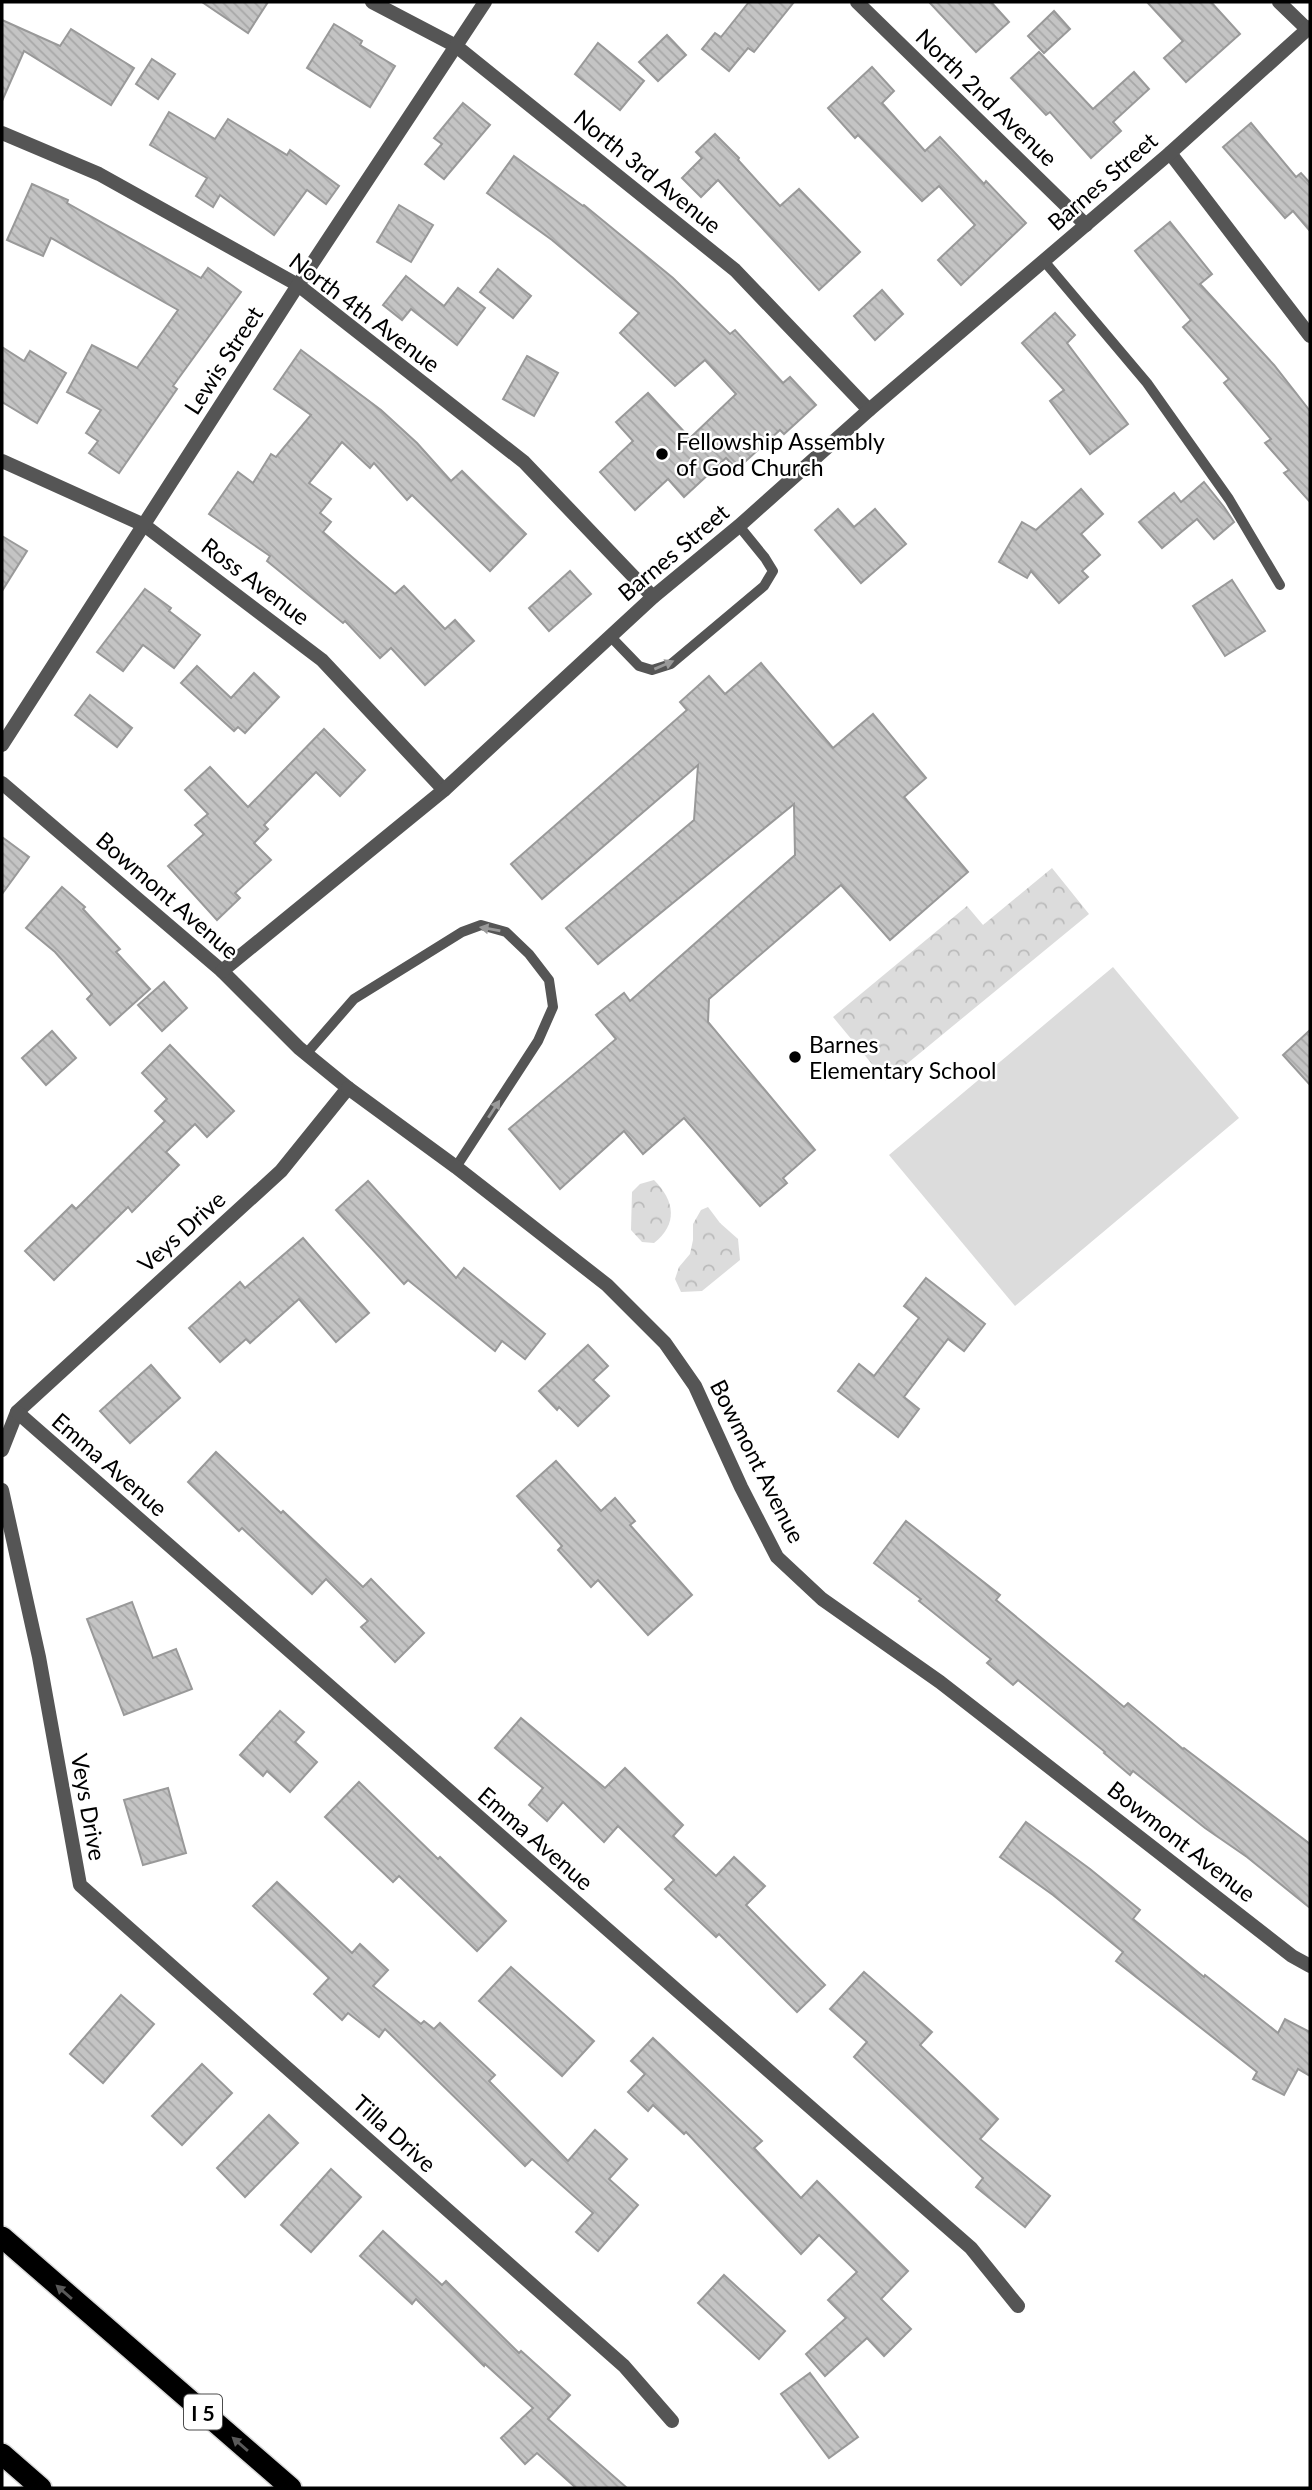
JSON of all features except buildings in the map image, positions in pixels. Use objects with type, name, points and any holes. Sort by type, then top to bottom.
[{"type":"highway","name":"I 5","points":[[2,2237],[291,2488]]},
{"type":"highway","points":[[2,2454],[41,2488]]},
{"type":"street","name":"North 3rd Avenue","points":[[372,2],[456,46],[735,270],[869,410]]},
{"type":"street","name":"Lewis Street","points":[[2,745],[298,285],[485,2]]},
{"type":"street","name":"North 2nd Avenue","points":[[857,2],[1086,225]]},
{"type":"street","points":[[1279,2],[1309,28]]},
{"type":"street","name":"Barnes Street","points":[[222,971],[444,790],[653,597],[739,526],[869,410],[1170,153],[1309,28]]},
{"type":"street","name":"North 4th Avenue","points":[[2,133],[99,174],[298,285],[524,462],[653,597]]},
{"type":"street","points":[[1170,153],[1310,336]]},
{"type":"street","name":"Ross Avenue","points":[[2,461],[144,525],[322,660],[444,790]]},
{"type":"street","name":"Bowmont Avenue","points":[[2,783],[222,971],[302,1051]]},
{"type":"street","points":[[302,1051],[348,1088]]},
{"type":"street","name":"Bowmont Avenue","points":[[348,1088],[457,1167],[607,1285],[665,1343],[695,1385],[741,1487],[777,1556],[822,1599],[940,1682],[1292,1956],[1310,1966]]},
{"type":"street","name":"Veys Drive","points":[[2,1450],[17,1412],[281,1171],[348,1088]]},
{"type":"street","name":"Emma Avenue","points":[[17,1412],[971,2248],[1018,2306]]},
{"type":"street","name":"Veys Drive","points":[[2,1490],[38,1657],[80,1885]]},
{"type":"street","name":"Tilla Drive","points":[[80,1885],[624,2366],[672,2421]]},
{"type":"lane","points":[[1044,261],[1147,383],[1229,499],[1280,585]]},
{"type":"lane","points":[[610,636],[639,666],[652,670],[671,664],[764,586],[773,571],[739,526]]},
{"type":"lane","points":[[302,1051],[354,999],[463,932],[481,925],[506,932],[529,954],[549,981],[553,1007],[538,1041],[457,1167]]},
{"type":"green space","points":[[1052,868],[1089,914],[886,1081],[833,1017],[967,906],[983,925]]},
{"type":"green space","points":[[1113,967],[1239,1118],[1015,1306],[889,1155]]},
{"type":"green space","points":[[654,1180],[670,1204],[670,1220],[662,1236],[654,1243],[642,1242],[631,1230],[632,1192],[640,1184]]},
{"type":"green space","points":[[708,1207],[720,1223],[738,1239],[740,1260],[702,1291],[681,1292],[675,1279],[679,1267],[690,1254],[693,1224],[701,1210]]},
{"type":"place","name":"Fellowship Assembly of God Church","points":[[662,454]]},
{"type":"place","name":"Barnes Elementary School","points":[[795,1057]]}]
